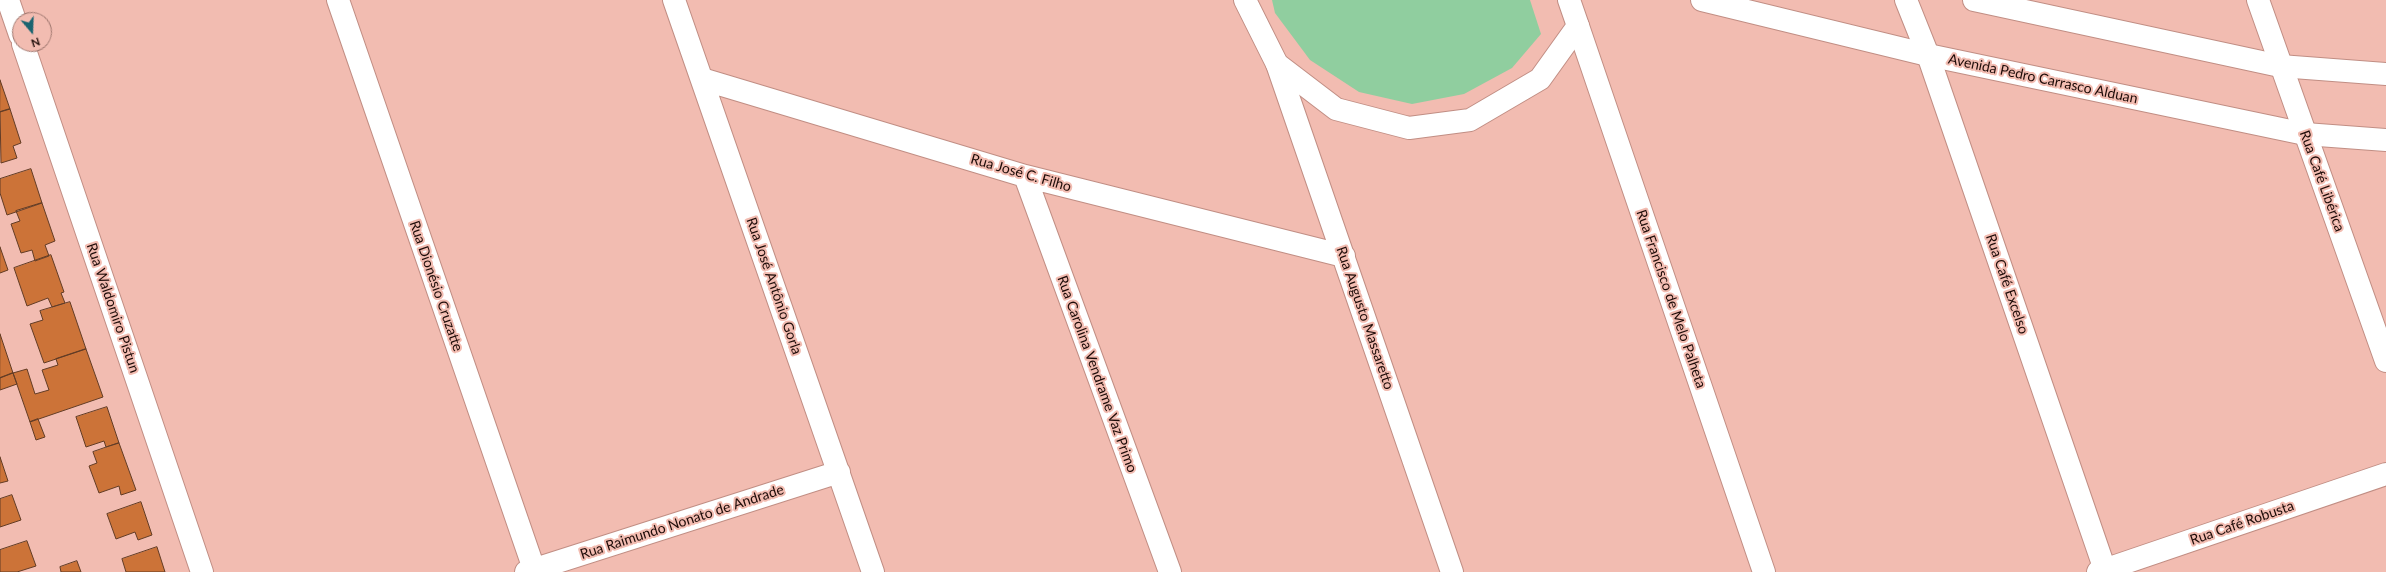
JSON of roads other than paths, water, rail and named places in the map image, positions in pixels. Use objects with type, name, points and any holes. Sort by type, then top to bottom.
[{"type":"street","points":[[8,0],[12,12]]},
{"type":"street","name":"Rua Dionésio Cruzatte","points":[[338,0],[532,571]]},
{"type":"street","name":"Rua José Antônio Gorla","points":[[674,0],[873,572]]},
{"type":"street","name":"Rua Augusto Massaretto","points":[[1245,0],[1277,64],[1452,572]]},
{"type":"street","name":"Rua Francisco de Melo Palheta","points":[[1569,0],[1764,572]]},
{"type":"street","name":"Avenida Pedro Carrasco Alduan","points":[[1702,0],[1928,55],[2305,134],[2386,140]]},
{"type":"street","name":"Rua Café Excelso","points":[[1906,0],[1928,55],[2102,571]]},
{"type":"street","points":[[1974,0],[2280,66],[2386,74]]},
{"type":"street","name":"Rua Café Libérica","points":[[2258,0],[2280,66],[2386,361]]},
{"type":"street","points":[[1277,64],[1336,109],[1409,128],[1470,120],[1540,79],[1578,26]]},
{"type":"street","name":"Rua Waldomiro Pistun","points":[[26,52],[202,572]]},
{"type":"street","name":"Rua José C. Filho","points":[[702,79],[1025,176],[1344,256]]},
{"type":"street","name":"Rua Carolina Vendrame Vaz Primo","points":[[1025,176],[1170,572]]},
{"type":"street","name":"Rua Raimundo Nonato de Andrade","points":[[532,571],[839,472]]},
{"type":"street","name":"Rua Café Robusta","points":[[2102,571],[2386,474]]}]
